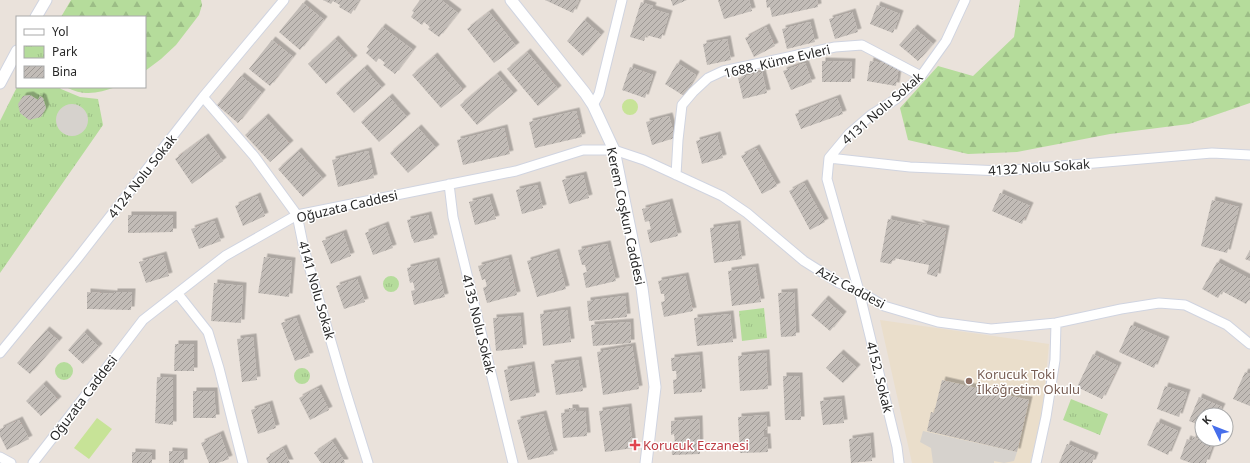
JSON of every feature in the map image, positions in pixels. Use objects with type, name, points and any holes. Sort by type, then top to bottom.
[{"type":"street","points":[[37,16],[46,0]]},
{"type":"street","name":"4124 Nolu Sokak","points":[[0,353],[77,259],[203,97],[284,0]]},
{"type":"street","name":"Kerem Coşkun Caddesi","points":[[511,0],[585,93],[593,105],[614,150],[642,288],[655,387],[646,463]]},
{"type":"street","points":[[593,105],[599,94],[622,0]]},
{"type":"street","name":"4131 Nolu Sokak","points":[[829,158],[849,134],[871,115],[896,99],[922,76],[946,41],[965,0]]},
{"type":"street","name":"1688. Küme Evleri","points":[[676,175],[682,105],[708,78],[718,74],[835,47],[862,45],[922,76]]},
{"type":"street","points":[[0,82],[16,53]]},
{"type":"street","name":"4141 Nolu Sokak","points":[[203,97],[254,156],[297,215],[304,248],[368,463]]},
{"type":"street","name":"Oğuzata Caddesi","points":[[33,463],[143,320],[225,256],[297,215],[516,171],[582,150],[614,150]]},
{"type":"street","name":"Aziz Caddesi","points":[[614,150],[644,160],[722,196],[747,213],[804,261],[839,283],[859,291],[884,306],[938,322],[991,329],[1056,323],[1121,309],[1159,303],[1185,305],[1227,325],[1250,344]]},
{"type":"street","name":"4132 Nolu Sokak","points":[[829,158],[910,166],[1002,171],[1212,153],[1250,155]]},
{"type":"street","points":[[829,158],[826,179],[859,291]]},
{"type":"street","name":"4135 Nolu Sokak","points":[[449,184],[453,217],[513,463]]},
{"type":"street","name":"4152. Sokak","points":[[859,291],[897,447],[899,463]]},
{"type":"street","points":[[178,294],[208,332],[219,368],[243,463]]},
{"type":"street","points":[[1036,463],[1046,417],[1055,360],[1056,323]]},
{"type":"street","points":[[0,457],[11,463]]},
{"type":"shaded area","points":[[69,104],[75,104],[85,111],[88,120],[87,126],[81,133],[75,136],[69,136],[59,129],[56,123],[56,117],[63,107]]},
{"type":"shaded area","name":"Korucuk Toki İlköğretim Okulu","points":[[880,320],[1049,344],[1042,418],[1030,463],[912,463]]},
{"type":"shaded area","points":[[923,431],[1017,452],[1014,461],[1004,463],[994,461],[994,463],[933,463],[931,448],[920,442]]},
{"type":"green space","points":[[71,0],[201,0],[202,5],[199,15],[176,45],[146,70],[146,16],[62,16]]},
{"type":"green space","points":[[1020,0],[1250,0],[1250,103],[1189,124],[1110,134],[1017,152],[968,154],[908,140],[900,108],[938,66],[973,76],[1014,37]]},
{"type":"green space","points":[[16,88],[60,88],[80,97],[98,99],[103,125],[0,273],[0,121]]},
{"type":"green space","points":[[68,88],[113,88],[91,93]]},
{"type":"green space","points":[[630,99],[636,101],[638,107],[636,113],[630,115],[624,113],[622,107],[624,101]]},
{"type":"green space","points":[[391,276],[397,278],[399,284],[397,290],[391,292],[385,290],[383,284],[385,278]]},
{"type":"green space","points":[[764,308],[767,338],[742,341],[739,311]]},
{"type":"green space","points":[[60,362],[68,362],[73,367],[71,378],[68,380],[60,380],[55,375],[55,367]]},
{"type":"green space","points":[[302,368],[309,373],[310,376],[305,383],[302,384],[295,379],[294,376],[299,369]]},
{"type":"green space","points":[[1071,399],[1108,414],[1100,435],[1063,420]]},
{"type":"green space","points":[[97,418],[112,429],[89,459],[74,448]]},
{"type":"building","points":[[323,0],[359,0],[351,14],[339,7],[340,5],[333,1],[331,4]]},
{"type":"building","points":[[420,0],[441,0],[458,13],[439,37],[428,29],[430,27],[424,22],[422,25],[411,17],[414,12],[412,11]]},
{"type":"building","points":[[545,0],[579,0],[573,13]]},
{"type":"building","points":[[671,0],[687,0],[673,6]]},
{"type":"building","points":[[718,0],[749,0],[752,11],[724,19]]},
{"type":"building","points":[[766,0],[817,0],[818,7],[772,17],[770,7],[767,8]]},
{"type":"building","points":[[641,2],[653,6],[652,9],[669,14],[661,39],[646,35],[644,41],[630,37]]},
{"type":"building","points":[[303,3],[324,20],[300,50],[279,32]]},
{"type":"building","points":[[877,5],[900,14],[893,33],[870,24]]},
{"type":"building","points":[[489,12],[516,46],[494,63],[467,29]]},
{"type":"building","points":[[852,12],[858,32],[835,39],[829,19]]},
{"type":"building","points":[[584,20],[601,35],[583,56],[567,41]]},
{"type":"building","points":[[810,22],[815,42],[787,49],[782,29]]},
{"type":"building","points":[[382,27],[413,50],[395,74],[383,65],[385,63],[379,58],[376,62],[366,53],[369,49],[367,47]]},
{"type":"building","points":[[766,27],[775,46],[754,57],[745,38]]},
{"type":"building","points":[[914,28],[933,44],[918,61],[899,45]]},
{"type":"building","points":[[335,39],[354,59],[326,84],[308,64]]},
{"type":"building","points":[[727,39],[731,60],[707,65],[703,44]]},
{"type":"building","points":[[272,40],[293,57],[270,86],[249,69]]},
{"type":"building","points":[[527,52],[558,89],[538,106],[507,69]]},
{"type":"building","points":[[434,56],[463,90],[441,108],[412,75]]},
{"type":"building","points":[[822,61],[852,62],[851,82],[822,82]]},
{"type":"building","points":[[870,61],[899,65],[896,86],[867,81]]},
{"type":"building","points":[[677,63],[696,75],[684,96],[665,84]]},
{"type":"building","points":[[805,63],[812,82],[791,90],[783,71]]},
{"type":"building","points":[[630,67],[653,75],[645,98],[622,90]]},
{"type":"building","points":[[364,68],[382,88],[354,113],[336,93]]},
{"type":"building","points":[[762,72],[767,93],[743,99],[738,78]]},
{"type":"building","points":[[497,74],[514,94],[477,125],[460,105]]},
{"type":"building","points":[[241,76],[262,93],[238,123],[217,105]]},
{"type":"building","points":[[30,95],[38,100],[40,96],[43,98],[46,108],[41,117],[29,120],[20,113],[18,104],[23,96]]},
{"type":"building","points":[[389,97],[407,117],[379,142],[361,122]]},
{"type":"building","points":[[837,98],[843,114],[801,129],[795,114]]},
{"type":"building","points":[[576,111],[582,137],[535,148],[529,122]]},
{"type":"building","points":[[669,116],[675,138],[652,145],[646,122]]},
{"type":"building","points":[[265,117],[290,144],[270,162],[245,135]]},
{"type":"building","points":[[418,128],[436,148],[408,173],[390,153]]},
{"type":"building","points":[[504,128],[510,154],[463,165],[457,140]]},
{"type":"building","points":[[717,135],[723,158],[702,164],[696,141]]},
{"type":"building","points":[[205,137],[223,161],[192,184],[175,159]]},
{"type":"building","points":[[756,148],[777,186],[762,194],[741,156]]},
{"type":"building","points":[[298,151],[323,179],[303,197],[278,169]]},
{"type":"building","points":[[368,151],[374,178],[338,187],[332,160]]},
{"type":"building","points":[[583,175],[589,198],[569,204],[562,180]]},
{"type":"building","points":[[804,183],[825,222],[810,230],[789,191]]},
{"type":"building","points":[[537,185],[543,208],[522,214],[516,190]]},
{"type":"building","points":[[1000,193],[1030,206],[1022,224],[992,211]]},
{"type":"building","points":[[257,196],[265,216],[243,226],[235,206]]},
{"type":"building","points":[[489,197],[496,219],[475,225],[469,202]]},
{"type":"building","points":[[1212,200],[1239,207],[1227,253],[1201,246]]},
{"type":"building","points":[[669,202],[678,236],[650,243],[647,230],[651,229],[649,221],[645,222],[642,209]]},
{"type":"building","points":[[128,215],[173,215],[173,232],[128,233]]},
{"type":"building","points":[[428,215],[434,238],[414,243],[407,220]]},
{"type":"building","points":[[888,219],[924,227],[918,223],[946,229],[937,277],[927,274],[929,265],[894,258],[891,264],[880,262]]},
{"type":"building","points":[[214,221],[221,241],[199,249],[191,229]]},
{"type":"building","points":[[737,224],[742,259],[714,263],[710,228]]},
{"type":"building","points":[[385,225],[393,248],[373,255],[365,233]]},
{"type":"building","points":[[343,233],[351,256],[331,264],[322,241]]},
{"type":"building","points":[[607,244],[616,281],[586,288],[583,273],[587,272],[585,265],[582,265],[578,250]]},
{"type":"building","points":[[1250,250],[1250,261],[1245,259]]},
{"type":"building","points":[[556,252],[566,289],[537,297],[527,261]]},
{"type":"building","points":[[163,255],[169,276],[146,283],[139,262]]},
{"type":"building","points":[[264,257],[292,261],[289,297],[258,293]]},
{"type":"building","points":[[508,258],[517,295],[487,303],[483,288],[487,286],[485,279],[482,280],[478,266]]},
{"type":"building","points":[[436,261],[445,297],[414,305],[411,291],[415,290],[413,282],[410,283],[407,268]]},
{"type":"building","points":[[1217,262],[1250,279],[1250,298],[1246,304],[1222,291],[1218,298],[1202,289]]},
{"type":"building","points":[[755,267],[761,302],[732,306],[728,271]]},
{"type":"building","points":[[685,276],[693,311],[664,317],[661,302],[665,301],[664,294],[661,294],[658,281]]},
{"type":"building","points":[[357,279],[365,302],[344,309],[336,286]]},
{"type":"building","points":[[214,283],[243,286],[241,323],[211,321]]},
{"type":"building","points":[[87,292],[114,294],[114,292],[132,292],[131,310],[87,309]]},
{"type":"building","points":[[794,292],[796,336],[781,337],[778,293]]},
{"type":"building","points":[[625,296],[627,317],[589,321],[587,301]]},
{"type":"building","points":[[825,299],[843,315],[830,331],[811,315]]},
{"type":"building","points":[[567,310],[571,342],[543,346],[540,314]]},
{"type":"building","points":[[730,314],[733,342],[697,346],[694,318]]},
{"type":"building","points":[[520,316],[523,348],[496,351],[493,318]]},
{"type":"building","points":[[296,318],[310,356],[295,361],[281,323]]},
{"type":"building","points":[[630,322],[631,343],[593,346],[591,325]]},
{"type":"building","points":[[1131,325],[1166,340],[1154,368],[1119,352]]},
{"type":"building","points":[[46,330],[59,341],[30,374],[17,363]]},
{"type":"building","points":[[84,332],[99,347],[83,364],[68,350]]},
{"type":"building","points":[[253,337],[257,380],[242,382],[237,339]]},
{"type":"building","points":[[175,344],[194,344],[194,371],[174,371]]},
{"type":"building","points":[[632,346],[639,389],[603,395],[597,352]]},
{"type":"building","points":[[766,353],[768,389],[740,391],[738,356]]},
{"type":"building","points":[[840,353],[857,368],[843,383],[826,368]]},
{"type":"building","points":[[1093,354],[1118,366],[1102,399],[1077,387]]},
{"type":"building","points":[[699,355],[702,392],[674,394],[673,380],[677,379],[676,371],[672,371],[671,358]]},
{"type":"building","points":[[578,360],[583,391],[556,395],[551,364]]},
{"type":"building","points":[[531,365],[536,396],[510,401],[504,370]]},
{"type":"building","points":[[1245,372],[1250,374],[1250,406],[1233,399]]},
{"type":"building","points":[[783,376],[799,376],[801,420],[785,420]]},
{"type":"building","points":[[157,377],[173,378],[173,425],[155,423]]},
{"type":"building","points":[[942,380],[1029,400],[1017,452],[927,431],[931,412],[934,413]]},
{"type":"building","points":[[43,384],[58,400],[41,416],[26,401]]},
{"type":"building","points":[[1165,386],[1187,393],[1179,417],[1157,409]]},
{"type":"building","points":[[318,388],[329,410],[310,420],[299,398]]},
{"type":"building","points":[[193,391],[214,391],[216,418],[193,418]]},
{"type":"building","points":[[1199,397],[1222,407],[1195,407]]},
{"type":"building","points":[[841,399],[844,423],[823,425],[820,401]]},
{"type":"building","points":[[269,404],[276,428],[258,434],[251,410]]},
{"type":"building","points":[[628,407],[633,448],[605,452],[599,411]]},
{"type":"building","points":[[569,408],[575,408],[576,411],[585,411],[587,436],[563,438],[561,413],[569,412]]},
{"type":"building","points":[[1194,409],[1194,423],[1189,421]]},
{"type":"building","points":[[543,414],[554,454],[528,460],[517,420]]},
{"type":"building","points":[[766,415],[767,430],[764,430],[764,437],[767,437],[768,452],[740,453],[738,417]]},
{"type":"building","points":[[699,419],[700,454],[672,455],[671,443],[675,442],[674,434],[671,435],[671,421]]},
{"type":"building","points":[[19,420],[29,439],[7,450],[0,436],[0,429]]},
{"type":"building","points":[[1157,422],[1178,431],[1168,455],[1147,445]]},
{"type":"building","points":[[220,434],[229,459],[218,463],[209,463],[201,443]]},
{"type":"building","points":[[870,436],[872,461],[851,463],[849,439]]},
{"type":"building","points":[[1194,437],[1194,447],[1212,447],[1206,463],[1191,463],[1180,459],[1187,439],[1192,441]]},
{"type":"building","points":[[332,441],[345,462],[344,463],[321,463],[314,453]]},
{"type":"building","points":[[1067,444],[1095,456],[1092,463],[1059,463]]},
{"type":"building","points":[[283,448],[290,463],[268,463],[266,458]]},
{"type":"building","points":[[169,451],[184,452],[184,463],[169,463]]},
{"type":"building","points":[[132,452],[152,453],[152,463],[132,463]]},
{"type":"place","name":"Korucuk Toki İlköğretim Okulu","points":[[969,381]]},
{"type":"place","name":"Korucuk Eczanesi","points":[[635,445]]}]
